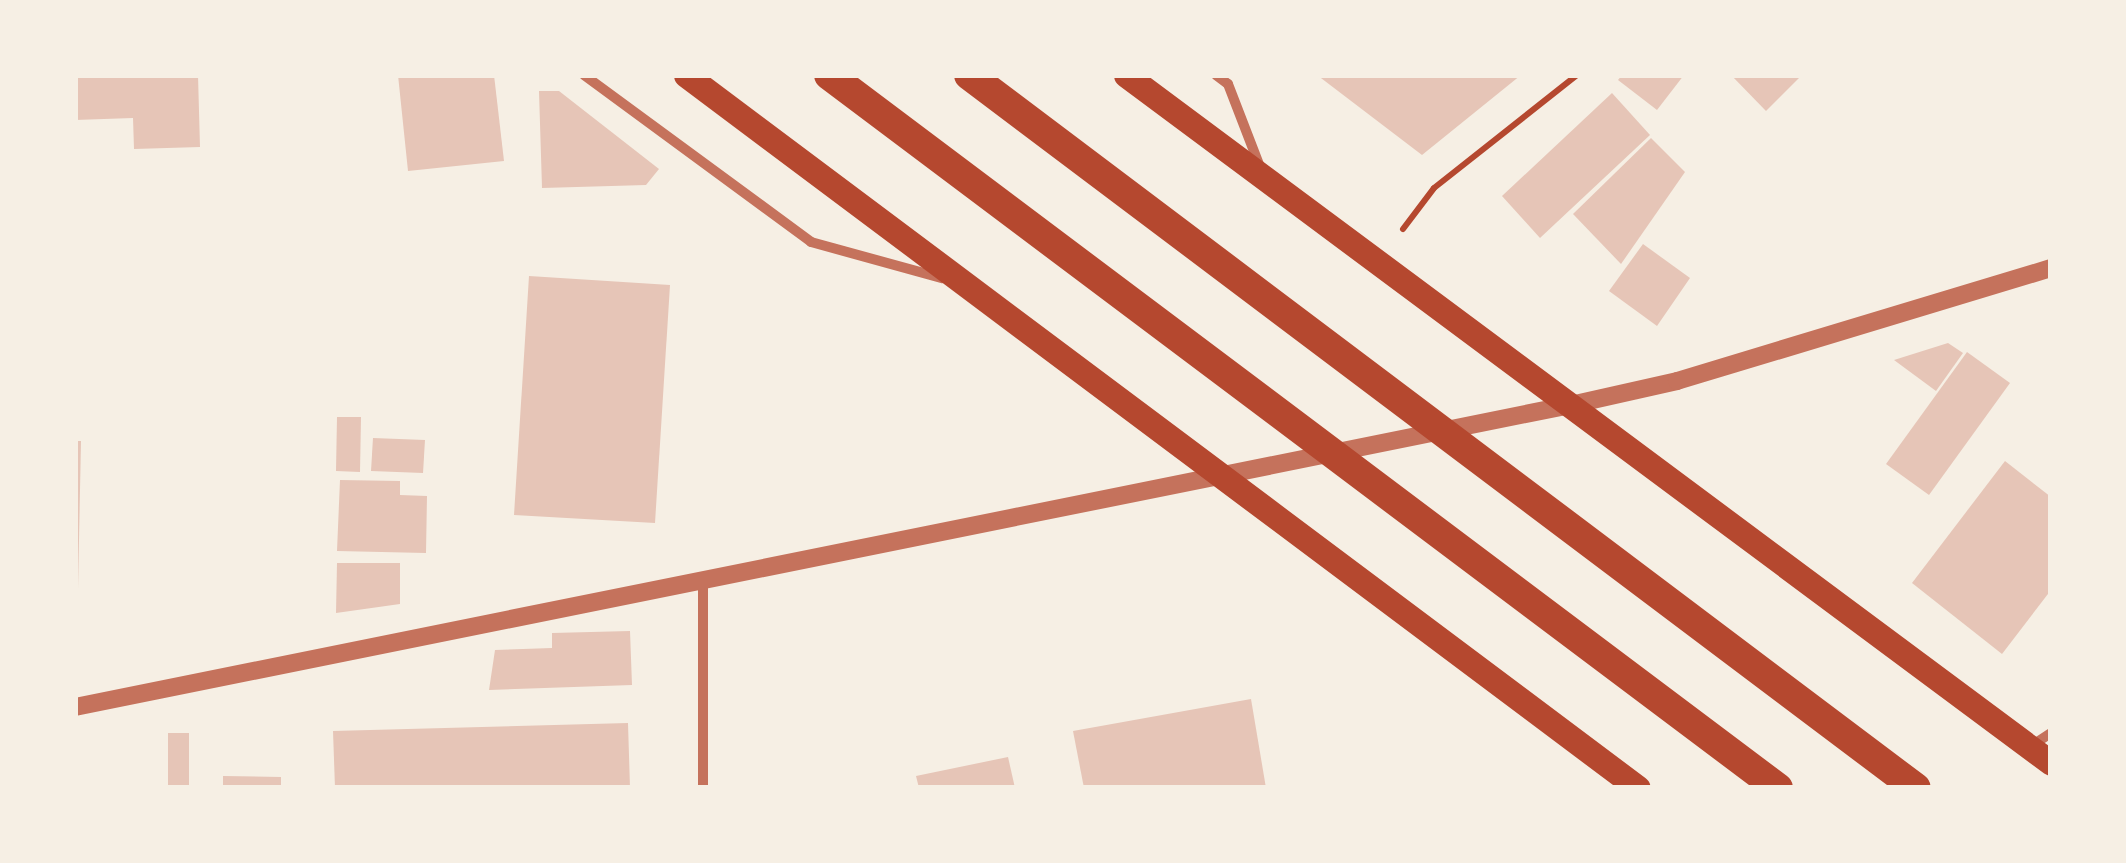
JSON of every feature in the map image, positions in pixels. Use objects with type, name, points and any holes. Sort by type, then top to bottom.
[{"type":"highway","points":[[830,75],[1778,788]]},
{"type":"highway","points":[[970,75],[1916,788]]},
{"type":"main road","points":[[686,75],[1638,788]]},
{"type":"main road","points":[[1126,75],[1378,263],[2040,740],[2051,763]]},
{"type":"street","points":[[584,75],[811,242],[972,286]]},
{"type":"street","points":[[1216,75],[1228,84],[1264,178]]},
{"type":"street","points":[[75,707],[1575,404],[1678,381],[2051,268]]},
{"type":"street","points":[[703,581],[703,788]]},
{"type":"path","points":[[1378,263],[1434,188],[1577,75]]},
{"type":"building","points":[[75,75],[198,75],[200,147],[134,149],[133,118],[75,120]]},
{"type":"building","points":[[398,75],[494,75],[504,161],[408,171]]},
{"type":"building","points":[[1317,75],[1521,75],[1422,155]]},
{"type":"building","points":[[1622,75],[1684,75],[1657,110],[1618,80]]},
{"type":"building","points":[[1731,75],[1802,75],[1766,111]]},
{"type":"building","points":[[539,91],[559,91],[659,169],[646,185],[542,188]]},
{"type":"building","points":[[1612,93],[1650,135],[1540,238],[1502,196]]},
{"type":"building","points":[[1651,138],[1685,172],[1621,264],[1573,214]]},
{"type":"building","points":[[1643,244],[1690,278],[1657,326],[1609,291]]},
{"type":"building","points":[[529,276],[670,285],[655,523],[514,515]]},
{"type":"building","points":[[1948,343],[1963,353],[1936,391],[1894,360]]},
{"type":"building","points":[[1967,352],[2010,383],[1929,495],[1886,464]]},
{"type":"building","points":[[337,417],[361,417],[360,472],[336,471]]},
{"type":"building","points":[[373,438],[425,440],[423,473],[371,471]]},
{"type":"building","points":[[75,441],[81,441],[78,589],[75,589]]},
{"type":"building","points":[[2005,461],[2051,497],[2051,590],[2002,654],[1912,583]]},
{"type":"building","points":[[340,480],[400,481],[400,495],[427,496],[426,553],[337,551]]},
{"type":"building","points":[[337,563],[400,563],[400,604],[336,613]]},
{"type":"building","points":[[630,631],[632,685],[489,690],[495,650],[552,648],[552,633]]},
{"type":"building","points":[[1251,699],[1266,788],[1084,788],[1073,731]]},
{"type":"building","points":[[628,723],[630,788],[335,788],[333,731]]},
{"type":"building","points":[[168,733],[189,733],[189,788],[168,788]]},
{"type":"building","points":[[1008,757],[1015,788],[919,788],[916,776]]},
{"type":"building","points":[[223,776],[281,777],[281,788],[223,788]]}]
